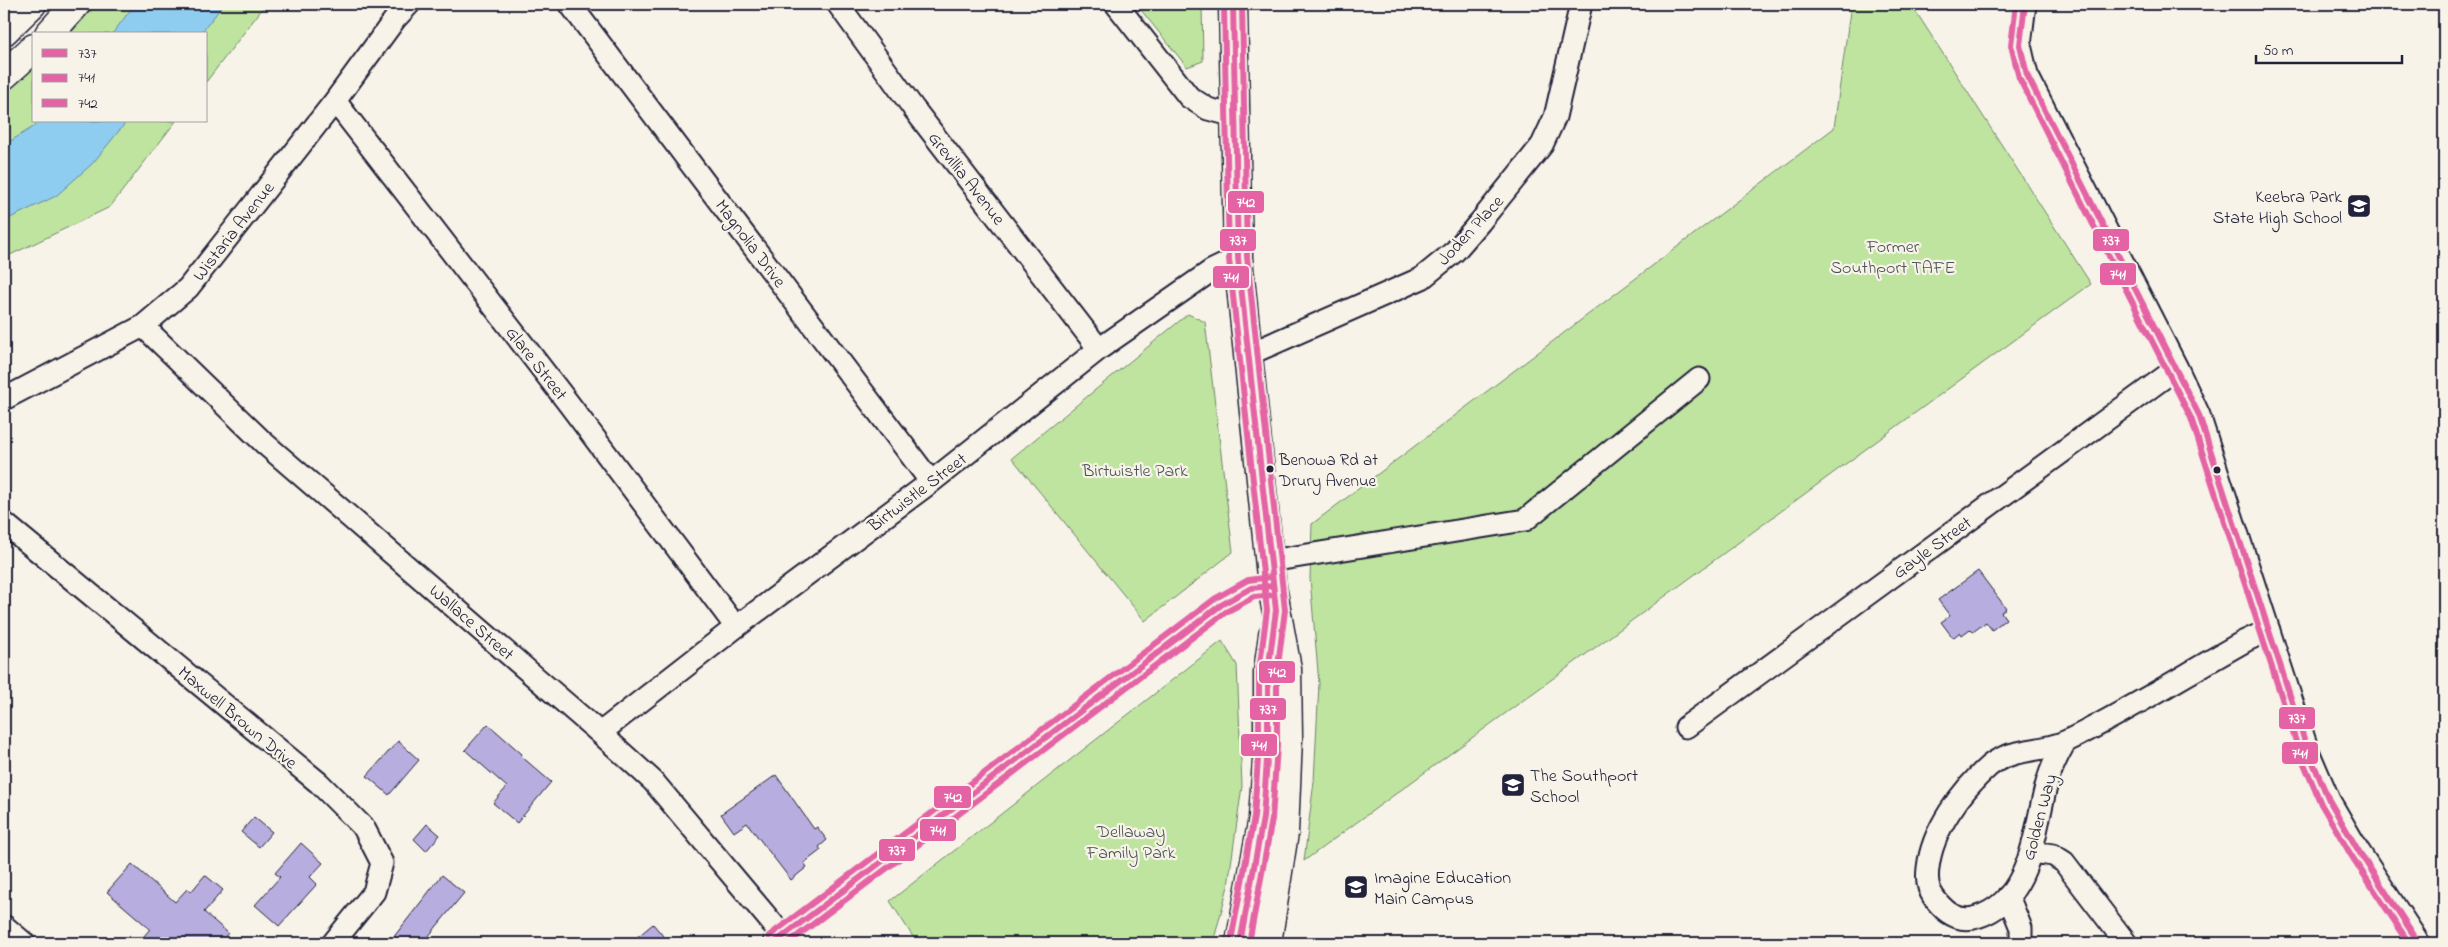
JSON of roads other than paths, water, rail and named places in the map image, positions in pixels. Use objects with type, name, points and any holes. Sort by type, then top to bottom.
[{"type":"main road","points":[[4,31],[23,4]]},
{"type":"main road","points":[[51,32],[76,4]]},
{"type":"main road","points":[[1233,4],[1238,258],[1273,586],[1287,669],[1288,738],[1284,833],[1268,943]]},
{"type":"main road","points":[[1240,943],[1263,818],[1268,745],[1268,672],[1273,586]]},
{"type":"street","name":"Wistaria Avenue","points":[[4,399],[142,326],[188,288],[335,101],[395,19],[409,4]]},
{"type":"street","name":"Magnolia Drive","points":[[570,4],[931,482]]},
{"type":"street","name":"Grevillia Avenue","points":[[838,4],[914,109],[1099,349]]},
{"type":"street","points":[[1116,4],[1190,97],[1208,109],[1235,116]]},
{"type":"street","name":"Joden Place","points":[[1247,355],[1422,278],[1455,251],[1499,200],[1542,145],[1555,117],[1582,4]]},
{"type":"street","points":[[2025,4],[2020,45],[2022,60],[2030,83],[2177,368],[2199,415],[2308,751],[2329,800],[2358,850],[2418,943]]},
{"type":"street","name":"Glare Street","points":[[335,101],[569,404],[736,627]]},
{"type":"street","name":"Birtwistle Street","points":[[600,733],[736,627],[931,482],[1099,349],[1211,270],[1238,258]]},
{"type":"street","name":"Wallace Street","points":[[142,326],[264,443],[653,781],[778,940]]},
{"type":"street","name":"Gayle Street","points":[[1686,727],[2177,368]]},
{"type":"street","points":[[778,940],[1221,605],[1251,588],[1273,586],[1525,520],[1699,379]]},
{"type":"street","name":"Maxwell Brown Drive","points":[[4,523],[319,783],[364,828],[382,863],[374,892],[333,943]]},
{"type":"street","name":"Golden Way","points":[[2065,742],[2053,763],[2032,852],[2016,887],[1988,914],[1974,918],[1953,916],[1943,909],[1926,885],[1929,860],[1936,839],[1948,814],[1990,766],[2009,754],[2065,742],[2268,630]]},
{"type":"street","points":[[2032,852],[2053,855],[2064,862],[2126,943]]},
{"type":"street","points":[[2008,896],[2020,928],[2021,943]]},
{"type":"street","points":[[4,926],[24,943]]},
{"type":"water","points":[[135,4],[224,4],[202,32],[114,32]]},
{"type":"water","points":[[41,122],[126,122],[93,163],[56,196],[4,221],[4,145]]},
{"type":"place","name":"Keebra Park State High School","points":[[2359,206]]},
{"type":"place","name":"Benowa Rd at Drury Avenue","points":[[1270,469]]},
{"type":"place","name":"The Southport School","points":[[1513,785]]},
{"type":"place","name":"Imagine Education Main Campus","points":[[1356,887]]},
{"type":"park label","name":"Former Southport TAFE","points":[[1893,256]]},
{"type":"park label","name":"Birtwistle Park","points":[[1135,470]]},
{"type":"park label","name":"Dellaway Family Park","points":[[1131,841]]}]
